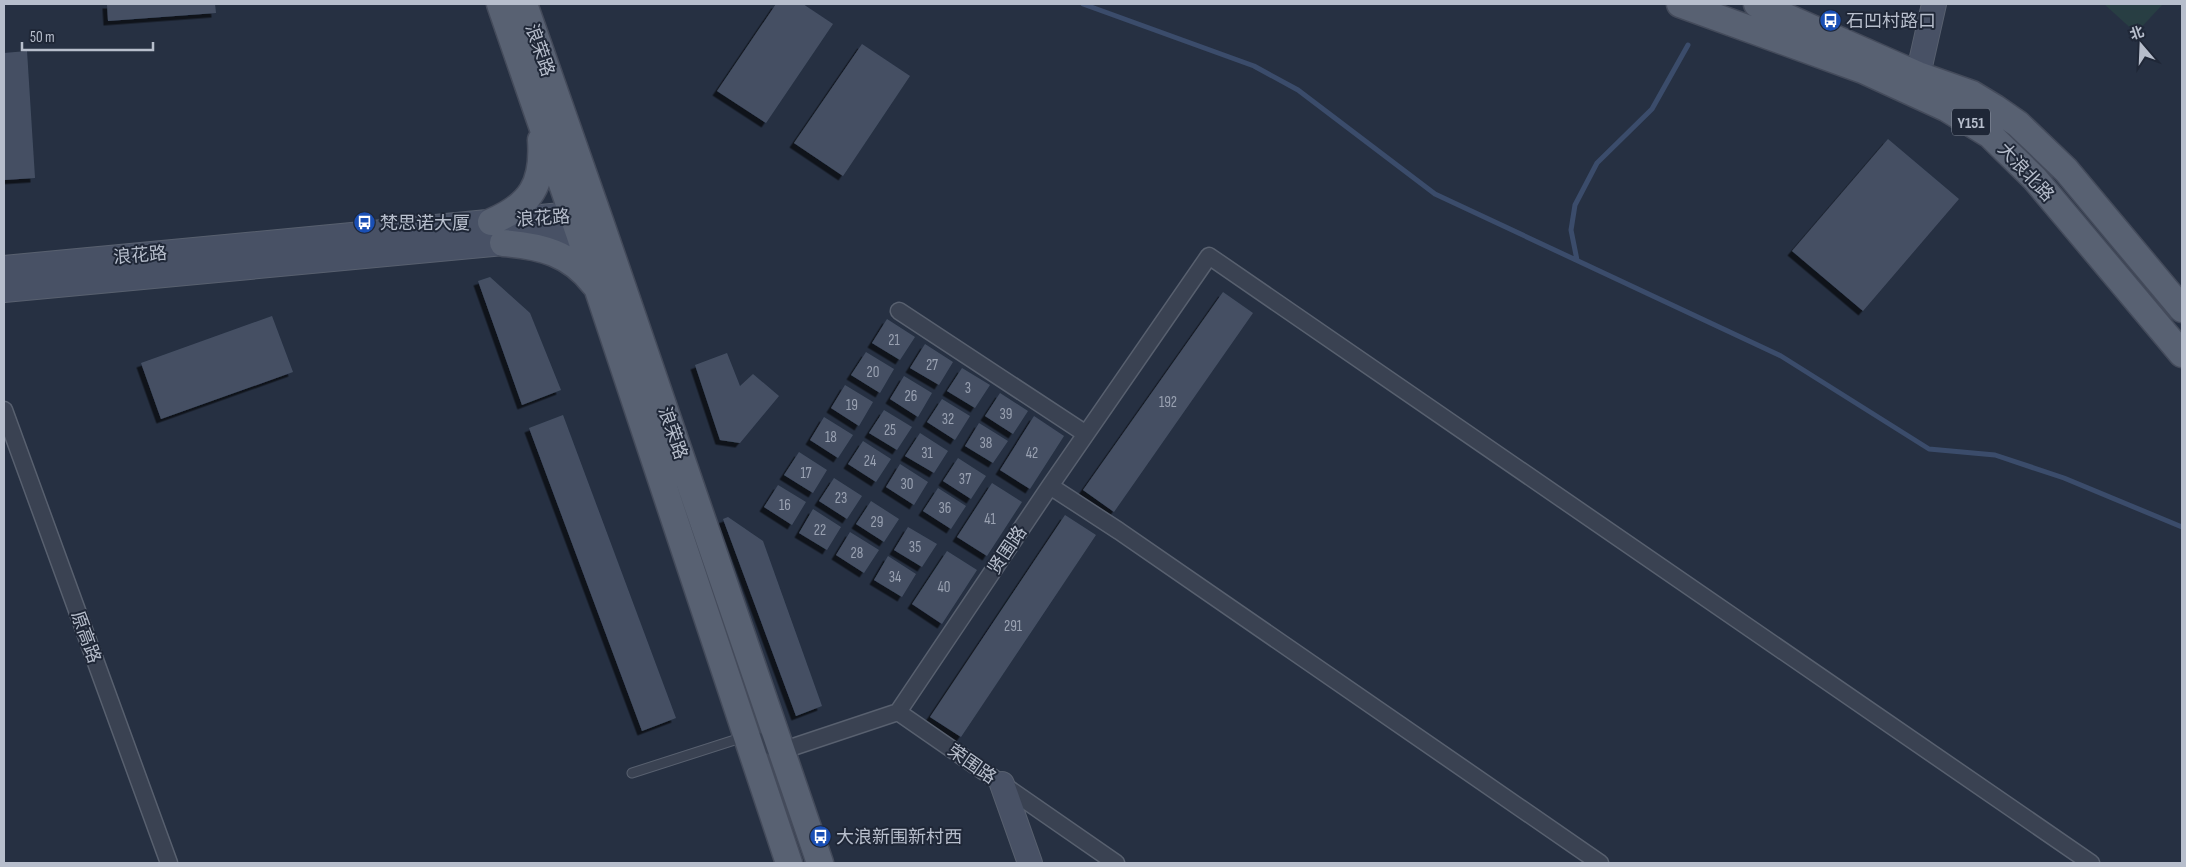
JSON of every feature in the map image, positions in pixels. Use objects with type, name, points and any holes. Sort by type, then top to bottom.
[{"type":"main road","name":"浪荣路","points":[[500,4],[540,122],[584,224],[781,751],[820,863]]},
{"type":"main road","name":"浪荣路","points":[[524,4],[584,224],[598,289],[789,863]]},
{"type":"main road","name":"大浪北路","points":[[1680,4],[1863,70],[1913,83],[1972,94],[2018,124],[2043,146],[2066,170],[2182,309]]},
{"type":"main road","name":"大浪北路","points":[[1757,4],[1913,83],[1946,108],[1979,127],[2013,156],[2182,354]]},
{"type":"main road","points":[[1913,83],[1934,4]]},
{"type":"main road","points":[[540,122],[540,170],[532,193],[523,204],[510,214],[497,232],[567,259],[582,270],[598,289]]},
{"type":"main road","name":"浪花路","points":[[4,268],[584,224]]},
{"type":"main road","name":"浪花路","points":[[4,290],[497,232]]},
{"type":"main road","name":"荣围路","points":[[1002,784],[1030,863]]},
{"type":"street","name":"贤围路","points":[[898,712],[1050,486],[1209,256],[2092,863]]},
{"type":"street","points":[[899,311],[1086,434]]},
{"type":"street","name":"原高路","points":[[4,410],[169,863]]},
{"type":"street","points":[[1050,486],[1119,531],[1600,863]]},
{"type":"street","points":[[747,736],[781,751],[898,712]]},
{"type":"street","name":"荣围路","points":[[898,712],[1002,784]]},
{"type":"street","points":[[1002,784],[1116,863]]},
{"type":"lane","points":[[632,773],[747,736]]},
{"type":"green space","points":[[2104,4],[2163,4],[2136,33]]},
{"type":"building","points":[[107,4],[215,4],[216,13],[108,21]]},
{"type":"building","points":[[776,4],[803,4],[833,24],[766,123],[717,91]]},
{"type":"building","points":[[862,44],[910,76],[843,176],[794,143]]},
{"type":"building","points":[[27,51],[35,178],[4,180],[4,53]]},
{"type":"building","points":[[1888,139],[1959,199],[1863,311],[1792,251]]},
{"type":"building","points":[[490,277],[530,313],[561,390],[522,405],[478,281]]},
{"type":"building","points":[[1223,292],[1253,313],[1114,512],[1083,490]]},
{"type":"building","points":[[272,316],[293,372],[161,419],[141,363]]},
{"type":"building","points":[[887,319],[915,337],[900,360],[872,343]]},
{"type":"building","points":[[925,344],[953,362],[939,385],[910,368]]},
{"type":"building","points":[[866,352],[894,369],[880,393],[851,375]]},
{"type":"building","points":[[727,353],[740,386],[753,374],[779,396],[740,443],[720,440],[695,365]]},
{"type":"building","points":[[962,368],[990,385],[975,408],[947,391]]},
{"type":"building","points":[[904,376],[932,393],[918,417],[890,399]]},
{"type":"building","points":[[845,385],[873,402],[859,426],[831,408]]},
{"type":"building","points":[[1000,393],[1028,411],[1013,434],[985,416]]},
{"type":"building","points":[[942,399],[970,416],[955,440],[927,422]]},
{"type":"building","points":[[884,410],[912,427],[897,450],[869,433]]},
{"type":"building","points":[[563,415],[676,718],[642,731],[529,428]]},
{"type":"building","points":[[1034,416],[1064,436],[1030,489],[1000,470]]},
{"type":"building","points":[[824,417],[853,435],[838,458],[810,440]]},
{"type":"building","points":[[979,423],[1008,441],[993,463],[965,446]]},
{"type":"building","points":[[920,433],[948,451],[934,473],[905,456]]},
{"type":"building","points":[[863,441],[891,459],[876,482],[848,464]]},
{"type":"building","points":[[799,452],[827,470],[813,493],[784,475]]},
{"type":"building","points":[[958,458],[986,476],[971,499],[943,481]]},
{"type":"building","points":[[900,464],[928,482],[914,505],[886,487]]},
{"type":"building","points":[[834,478],[862,496],[847,519],[819,501]]},
{"type":"building","points":[[992,483],[1022,502],[987,556],[957,537]]},
{"type":"building","points":[[778,485],[806,502],[792,525],[764,507]]},
{"type":"building","points":[[938,488],[966,506],[951,529],[923,511]]},
{"type":"building","points":[[871,501],[899,519],[884,542],[856,524]]},
{"type":"building","points":[[813,509],[841,527],[827,550],[799,533]]},
{"type":"building","points":[[1065,515],[1096,535],[961,737],[930,717]]},
{"type":"building","points":[[728,517],[763,541],[822,706],[796,716],[723,519]]},
{"type":"building","points":[[908,527],[937,544],[922,567],[894,550]]},
{"type":"building","points":[[850,532],[879,550],[864,573],[836,555]]},
{"type":"building","points":[[947,551],[977,570],[942,624],[912,604]]},
{"type":"building","points":[[888,556],[916,574],[902,597],[874,580]]},
{"type":"waterway","points":[[1083,4],[1254,66],[1298,90],[1435,194],[1781,356],[1929,449],[1995,455],[2064,478],[2182,527]]},
{"type":"waterway","points":[[1577,260],[1571,230],[1575,205],[1597,163],[1652,109],[1688,45]]},
{"type":"place","name":"石凹村路口","points":[[1830,21]]},
{"type":"place","name":"梵思诺大厦","points":[[364,223]]},
{"type":"place","name":"大浪新围新村西","points":[[820,837]]}]
